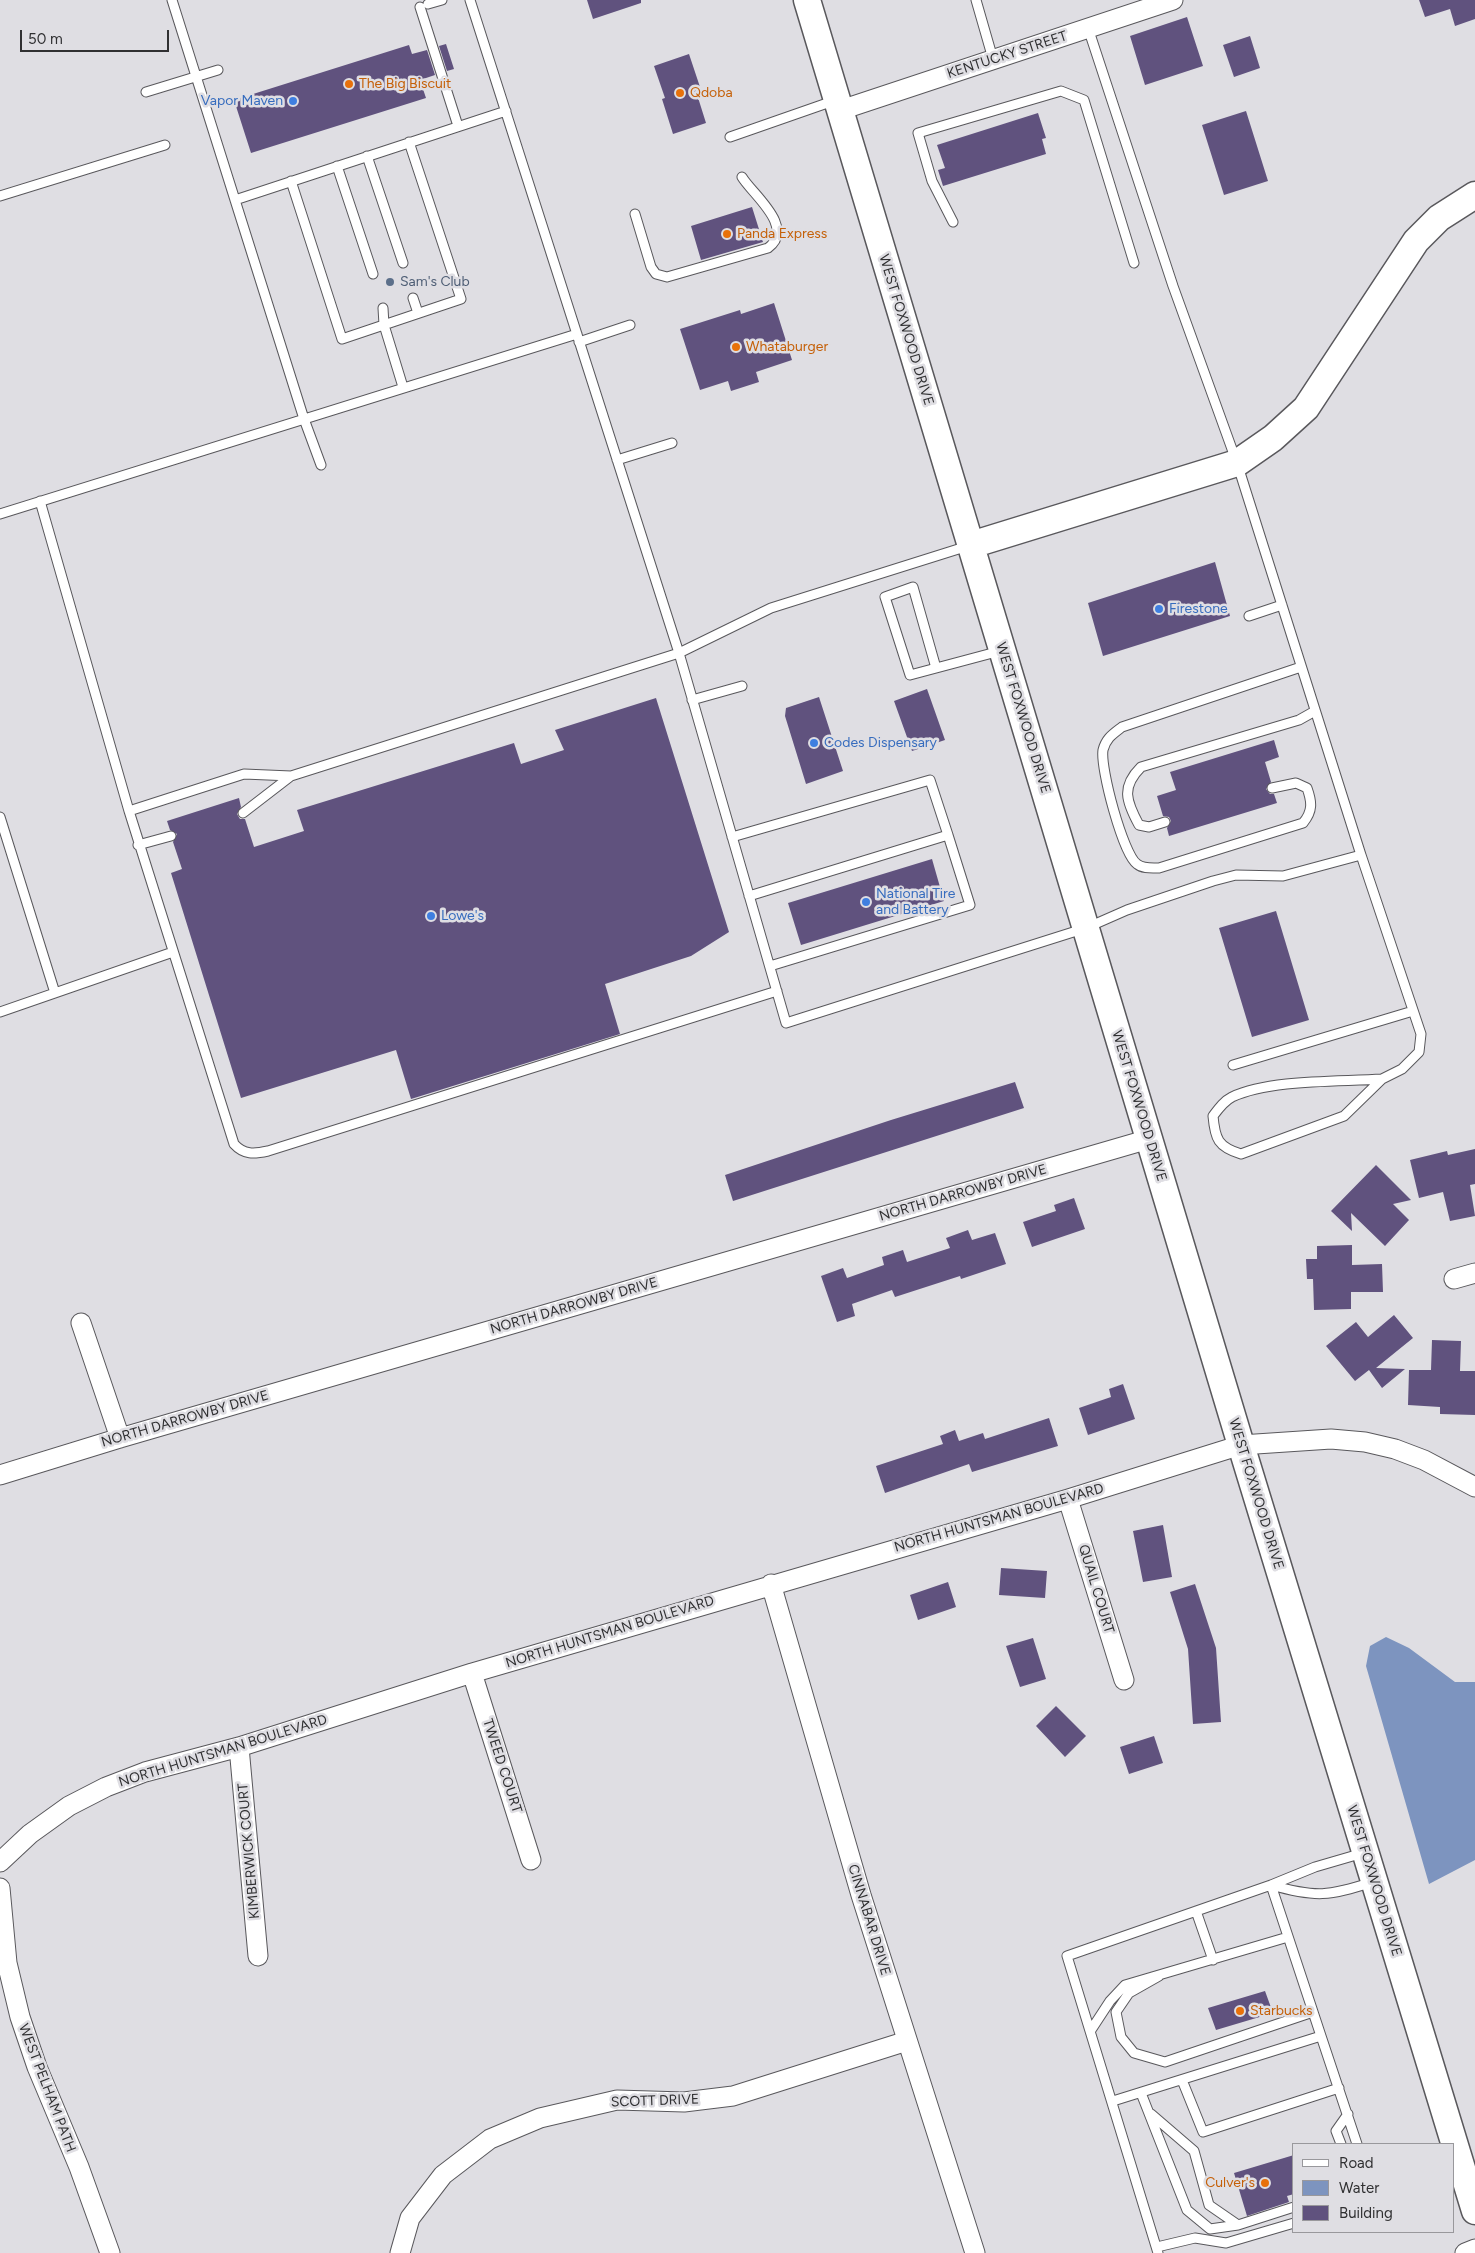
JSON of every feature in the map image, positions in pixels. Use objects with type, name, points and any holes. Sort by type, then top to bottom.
[{"type":"main road","name":"WEST FOXWOOD DRIVE","points":[[806,0],[1241,1445],[1455,2143]]},
{"type":"main road","points":[[971,545],[1237,463],[1273,438],[1306,408],[1416,241],[1439,218],[1475,195]]},
{"type":"main road","name":"WEST FOXWOOD DRIVE","points":[[1455,2144],[1475,2210]]},
{"type":"street","name":"KENTUCKY STREET","points":[[839,105],[993,60],[1165,1]]},
{"type":"street","name":"NORTH DARROWBY DRIVE","points":[[0,1475],[120,1438],[1149,1139]]},
{"type":"street","points":[[1454,1279],[1475,1272]]},
{"type":"street","points":[[82,1323],[120,1438]]},
{"type":"street","name":"NORTH HUNTSMAN BOULEVARD","points":[[0,1862],[30,1834],[61,1812],[106,1787],[145,1772],[239,1747],[472,1673],[771,1584],[1068,1499],[1241,1445],[1331,1439],[1365,1442],[1395,1449],[1424,1460],[1475,1487]]},
{"type":"street","name":"QUAIL COURT","points":[[1068,1499],[1124,1680]]},
{"type":"street","name":"CINNABAR DRIVE","points":[[771,1584],[861,1895],[975,2253]]},
{"type":"street","name":"TWEED COURT","points":[[472,1673],[532,1860]]},
{"type":"street","name":"KIMBERWICK COURT","points":[[239,1747],[258,1956]]},
{"type":"street","name":"WEST PELHAM PATH","points":[[0,1888],[7,1963],[20,2017],[37,2067],[79,2167],[110,2253]]},
{"type":"street","name":"SCOTT DRIVE","points":[[400,2253],[410,2218],[443,2175],[490,2139],[540,2118],[617,2100],[684,2102],[732,2096],[907,2041]]},
{"type":"street","points":[[1465,2253],[1475,2249]]},
{"type":"lane","points":[[172,0],[304,419],[321,465]]},
{"type":"lane","points":[[442,0],[424,6],[458,126]]},
{"type":"lane","points":[[470,0],[678,653],[786,1023],[1086,928],[1128,910],[1221,879],[1236,875],[1283,876],[1361,855]]},
{"type":"lane","points":[[976,0],[993,60]]},
{"type":"lane","points":[[1088,28],[1173,286],[1237,463],[1361,855],[1421,1034],[1419,1052],[1402,1069],[1382,1080],[1344,1116],[1241,1154],[1228,1150],[1218,1140],[1213,1116],[1221,1105],[1232,1097],[1267,1088],[1382,1080]]},
{"type":"lane","points":[[146,92],[218,70]]},
{"type":"lane","points":[[953,222],[932,181],[918,133],[1061,91],[1084,100],[1134,263]]},
{"type":"lane","points":[[730,137],[839,105]]},
{"type":"lane","points":[[235,200],[506,111]]},
{"type":"lane","points":[[291,181],[342,339],[461,299],[409,142]]},
{"type":"lane","points":[[0,196],[165,144]]},
{"type":"lane","points":[[367,156],[403,263]]},
{"type":"lane","points":[[337,166],[373,274]]},
{"type":"lane","points":[[635,214],[651,267],[656,274],[667,277],[768,248],[773,245],[776,233],[770,210],[749,189],[742,177]]},
{"type":"lane","points":[[413,298],[418,313]]},
{"type":"lane","points":[[383,308],[384,325],[403,387]]},
{"type":"lane","points":[[0,514],[403,387],[630,325]]},
{"type":"lane","points":[[617,460],[672,443]]},
{"type":"lane","points":[[40,501],[138,845],[234,1144],[240,1151],[253,1154],[778,992]]},
{"type":"lane","points":[[243,812],[291,776],[678,653],[771,608],[971,545]]},
{"type":"lane","points":[[936,668],[913,587],[885,596],[910,675],[936,668],[1002,650]]},
{"type":"lane","points":[[1249,616],[1282,605]]},
{"type":"lane","points":[[1272,788],[1296,783],[1307,788],[1311,799],[1310,814],[1303,823],[1159,868],[1146,868],[1136,863],[1128,851],[1108,789],[1103,751],[1108,738],[1122,727],[1301,667]]},
{"type":"lane","points":[[692,700],[742,686]]},
{"type":"lane","points":[[1165,822],[1149,826],[1139,824],[1131,811],[1126,791],[1130,777],[1141,767],[1299,720],[1315,711]]},
{"type":"lane","points":[[129,812],[244,774],[291,776]]},
{"type":"lane","points":[[732,837],[930,780],[970,905],[770,966]]},
{"type":"lane","points":[[0,818],[55,993]]},
{"type":"lane","points":[[750,896],[948,835]]},
{"type":"lane","points":[[138,845],[171,836]]},
{"type":"lane","points":[[0,1012],[172,952]]},
{"type":"lane","points":[[1233,1065],[1413,1010]]},
{"type":"lane","points":[[1292,2224],[1226,2243],[1195,2238],[1158,2250],[1067,1956],[1271,1885],[1315,1867],[1366,1853]]},
{"type":"lane","points":[[1271,1885],[1303,1894],[1333,1894],[1375,1882]]},
{"type":"lane","points":[[1271,1885],[1357,2143]]},
{"type":"lane","points":[[1196,1911],[1213,1960]]},
{"type":"lane","points":[[1091,2030],[1110,2001],[1125,1985],[1288,1937]]},
{"type":"lane","points":[[1159,1976],[1129,1993],[1116,2012],[1121,2036],[1134,2053],[1165,2062],[1313,2012]]},
{"type":"lane","points":[[1113,2101],[1322,2036]]},
{"type":"lane","points":[[1182,2080],[1203,2132],[1340,2088]]},
{"type":"lane","points":[[1141,2093],[1187,2210],[1210,2229],[1238,2225],[1292,2208]]},
{"type":"lane","points":[[1149,2113],[1194,2151],[1209,2204],[1238,2225]]},
{"type":"lane","points":[[1341,2143],[1336,2131],[1348,2114]]},
{"type":"water","points":[[1386,1637],[1409,1648],[1455,1682],[1475,1682],[1475,1860],[1429,1884],[1366,1666],[1370,1646]]},
{"type":"building","points":[[587,0],[641,0],[641,3],[593,19]]},
{"type":"building","points":[[1419,0],[1475,0],[1475,19],[1455,26],[1450,9],[1425,17]]},
{"type":"building","points":[[1187,17],[1203,66],[1145,85],[1130,36]]},
{"type":"building","points":[[1250,36],[1260,68],[1234,77],[1223,45]]},
{"type":"building","points":[[446,44],[454,69],[447,71],[439,46]]},
{"type":"building","points":[[409,45],[412,54],[427,50],[435,75],[420,80],[426,98],[251,153],[234,100]]},
{"type":"building","name":"Qdoba","points":[[689,54],[700,87],[695,88],[706,123],[673,134],[662,99],[665,98],[654,66]]},
{"type":"building","points":[[1246,111],[1268,181],[1224,195],[1202,125]]},
{"type":"building","points":[[1038,113],[1046,138],[1042,139],[1046,154],[943,186],[938,170],[945,168],[937,145]]},
{"type":"building","name":"Panda Express","points":[[752,207],[763,242],[701,260],[691,226]]},
{"type":"building","points":[[774,303],[792,360],[756,372],[759,382],[731,391],[728,381],[700,390],[680,329],[740,310],[741,314]]},
{"type":"building","name":"Firestone","points":[[1215,562],[1230,616],[1103,656],[1088,603]]},
{"type":"building","points":[[927,689],[945,740],[912,751],[894,701]]},
{"type":"building","name":"Codes Dispensary","points":[[819,697],[843,771],[806,784],[785,716],[786,708]]},
{"type":"building","name":"Lowe's","points":[[656,698],[729,932],[691,956],[605,984],[620,1034],[411,1099],[396,1050],[241,1098],[171,873],[182,869],[173,842],[177,834],[170,830],[167,821],[239,798],[241,807],[237,814],[240,819],[245,819],[254,847],[304,831],[297,810],[514,743],[521,764],[564,750],[555,730]]},
{"type":"building","points":[[1274,740],[1279,757],[1265,762],[1271,782],[1266,789],[1270,794],[1274,794],[1277,803],[1169,836],[1167,828],[1171,821],[1169,817],[1163,816],[1157,796],[1176,790],[1170,772]]},
{"type":"building","name":"National Tire and Battery","points":[[932,859],[944,901],[801,945],[788,903]]},
{"type":"building","points":[[1276,911],[1309,1020],[1252,1037],[1219,928]]},
{"type":"building","points":[[1015,1082],[1024,1108],[733,1201],[725,1175],[891,1120]]},
{"type":"building","points":[[1475,1149],[1475,1184],[1470,1185],[1475,1216],[1450,1221],[1443,1192],[1419,1198],[1410,1160],[1447,1151],[1448,1155]]},
{"type":"building","points":[[1376,1165],[1411,1200],[1393,1204],[1409,1220],[1385,1246],[1351,1213],[1352,1231],[1331,1211]]},
{"type":"building","points":[[1074,1198],[1085,1229],[1032,1247],[1023,1222],[1056,1211],[1054,1205]]},
{"type":"building","points":[[968,1230],[972,1240],[995,1233],[1006,1264],[961,1279],[960,1276],[895,1297],[892,1290],[852,1304],[855,1316],[837,1322],[821,1276],[843,1268],[847,1278],[884,1265],[882,1257],[903,1250],[907,1262],[950,1248],[946,1238]]},
{"type":"building","points":[[1352,1245],[1352,1265],[1382,1264],[1383,1292],[1351,1292],[1351,1309],[1314,1310],[1313,1279],[1307,1279],[1306,1259],[1317,1259],[1317,1246]]},
{"type":"building","points":[[1394,1315],[1413,1338],[1376,1368],[1405,1369],[1382,1388],[1369,1370],[1355,1381],[1326,1346],[1356,1322],[1368,1337]]},
{"type":"building","points":[[1432,1340],[1461,1341],[1460,1371],[1475,1371],[1475,1415],[1440,1414],[1440,1407],[1408,1405],[1409,1370],[1431,1370]]},
{"type":"building","points":[[1123,1384],[1135,1419],[1088,1435],[1079,1408],[1111,1397],[1109,1389]]},
{"type":"building","points":[[1049,1418],[1058,1446],[972,1472],[969,1464],[885,1493],[876,1466],[943,1444],[940,1436],[955,1430],[959,1441],[983,1433],[985,1439]]},
{"type":"building","points":[[1163,1525],[1172,1577],[1143,1582],[1133,1531]]},
{"type":"building","points":[[1001,1568],[1047,1571],[1045,1598],[999,1595]]},
{"type":"building","points":[[948,1582],[956,1607],[918,1620],[910,1595]]},
{"type":"building","points":[[1195,1584],[1216,1648],[1221,1722],[1193,1724],[1188,1649],[1170,1592]]},
{"type":"building","points":[[1033,1638],[1046,1679],[1020,1687],[1006,1646]]},
{"type":"building","points":[[1056,1706],[1086,1736],[1065,1757],[1036,1726]]},
{"type":"building","points":[[1154,1736],[1163,1763],[1129,1774],[1120,1747]]},
{"type":"building","name":"Starbucks","points":[[1265,1991],[1273,2013],[1216,2030],[1208,2008]]},
{"type":"building","name":"Culver's","points":[[1292,2156],[1292,2195],[1287,2196],[1289,2202],[1247,2216],[1234,2173]]},
{"type":"place","name":"The Big Biscuit","points":[[349,84]]},
{"type":"place","name":"Qdoba","points":[[680,93]]},
{"type":"place","name":"Vapor Maven","points":[[293,101]]},
{"type":"place","name":"Panda Express","points":[[727,234]]},
{"type":"place","name":"Sam's Club","points":[[390,282]]},
{"type":"place","name":"Whataburger","points":[[736,347]]},
{"type":"place","name":"Firestone","points":[[1159,609]]},
{"type":"place","name":"Codes Dispensary","points":[[814,743]]},
{"type":"place","name":"National Tire and Battery","points":[[866,902]]},
{"type":"place","name":"Lowe's","points":[[431,916]]},
{"type":"place","name":"Starbucks","points":[[1240,2011]]},
{"type":"place","name":"Culver's","points":[[1265,2183]]}]
